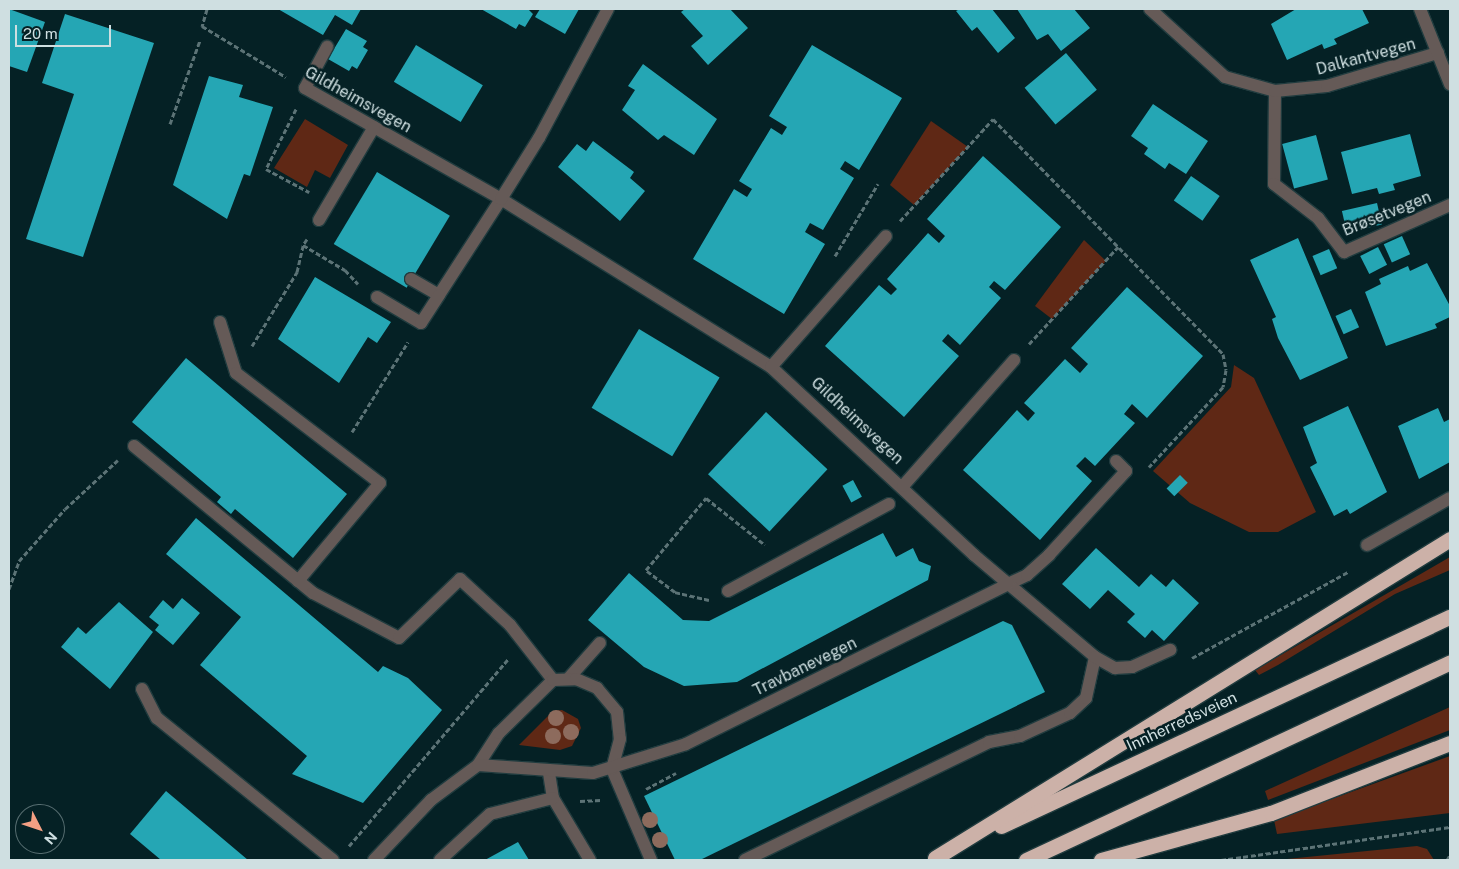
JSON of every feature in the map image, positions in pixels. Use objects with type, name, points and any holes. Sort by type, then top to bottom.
[{"type":"highway","points":[[932,859],[1450,539]]},
{"type":"highway","name":"Innherredsveien","points":[[932,859],[1450,617]]},
{"type":"highway","points":[[1026,860],[1450,662]]},
{"type":"highway","points":[[1101,860],[1271,812],[1450,743]]},
{"type":"street","points":[[376,297],[421,323],[539,138],[608,9]]},
{"type":"street","name":"Dalkantvegen","points":[[1150,9],[1225,77],[1275,91],[1327,86],[1438,53]]},
{"type":"street","points":[[1420,9],[1450,84]]},
{"type":"street","points":[[305,88],[327,47]]},
{"type":"street","name":"Gildheimsvegen","points":[[305,88],[501,199],[771,367],[1008,584],[1094,657],[1115,668],[1132,667],[1170,650]]},
{"type":"street","name":"Brøsetvegen","points":[[1275,91],[1274,184],[1318,218],[1344,252],[1450,206]]},
{"type":"street","points":[[319,220],[374,127]]},
{"type":"street","points":[[771,367],[886,236]]},
{"type":"street","points":[[411,279],[439,295]]},
{"type":"street","points":[[220,322],[236,372],[380,484],[298,581]]},
{"type":"street","points":[[903,486],[1014,360]]},
{"type":"street","points":[[134,446],[298,581],[399,638],[460,579],[510,625],[534,653],[553,680]]},
{"type":"street","name":"Travbanevegen","points":[[478,765],[549,773],[612,769],[686,744],[1027,575],[1049,555],[1126,471],[1116,461]]},
{"type":"street","points":[[1367,545],[1450,498]]},
{"type":"street","points":[[728,591],[889,504]]},
{"type":"street","points":[[568,679],[600,643]]},
{"type":"street","points":[[745,860],[989,742],[1020,736],[1070,713],[1086,698],[1094,657]]},
{"type":"street","points":[[374,860],[431,800],[478,765],[499,733],[553,680],[568,679],[596,688],[617,712],[620,739],[612,769],[622,797],[651,860]]},
{"type":"street","points":[[142,689],[157,718],[339,856]]},
{"type":"street","points":[[549,773],[553,798],[590,860]]},
{"type":"street","points":[[440,860],[490,814],[553,798]]},
{"type":"path","name":"Gildheimsvegen","points":[[206,9],[202,26],[305,88]]},
{"type":"path","points":[[170,124],[200,40]]},
{"type":"path","points":[[299,103],[266,169],[330,202]]},
{"type":"path","points":[[914,206],[993,119],[1222,354],[1226,370],[1223,387],[1143,473]]},
{"type":"path","points":[[236,372],[297,272],[303,245],[319,220]]},
{"type":"path","points":[[303,245],[344,270],[362,288],[367,281]]},
{"type":"path","points":[[1014,360],[1118,247]]},
{"type":"path","points":[[340,451],[421,323]]},
{"type":"path","points":[[9,589],[19,561],[46,531],[134,446]]},
{"type":"path","points":[[728,591],[705,602],[675,592],[646,570],[706,498],[784,561]]},
{"type":"path","points":[[1183,663],[1332,577],[1351,571]]},
{"type":"path","points":[[339,856],[502,661],[534,653]]},
{"type":"path","points":[[553,798],[568,801],[622,797],[683,770]]},
{"type":"path","points":[[1221,860],[1450,827]]},
{"type":"path","points":[[1446,860],[1450,854]]},
{"type":"shaded area","points":[[305,119],[348,145],[330,178],[315,170],[307,187],[274,168]]},
{"type":"shaded area","points":[[931,121],[968,147],[914,205],[890,185]]},
{"type":"shaded area","points":[[1084,240],[1106,261],[1052,319],[1035,306]]},
{"type":"shaded area","points":[[1234,365],[1254,378],[1316,512],[1278,532],[1249,532],[1190,503],[1153,471],[1231,387]]},
{"type":"shaded area","points":[[1450,557],[1450,570],[1395,594],[1259,675],[1255,670]]},
{"type":"shaded area","points":[[1450,707],[1450,730],[1268,800],[1265,791]]},
{"type":"shaded area","points":[[562,710],[578,719],[581,728],[572,746],[560,750],[519,745],[553,711]]},
{"type":"shaded area","points":[[1450,756],[1450,813],[1277,834],[1274,820]]},
{"type":"shaded area","points":[[1417,846],[1427,849],[1434,860],[1277,860]]},
{"type":"building","points":[[9,9],[45,22],[27,72],[9,66]]},
{"type":"building","points":[[278,9],[361,9],[352,25],[335,15],[323,35]]},
{"type":"building","points":[[481,9],[528,9],[533,14],[525,27],[519,24],[516,29]]},
{"type":"building","points":[[540,9],[579,9],[565,34],[535,17]]},
{"type":"building","points":[[685,9],[730,9],[748,28],[708,65],[691,46],[703,36],[681,12]]},
{"type":"building","points":[[960,9],[992,9],[1015,38],[998,53],[977,27],[972,31],[956,11]]},
{"type":"building","points":[[1017,9],[1074,9],[1090,28],[1061,51],[1048,34],[1037,40]]},
{"type":"building","points":[[1296,9],[1362,9],[1369,23],[1334,39],[1337,44],[1324,49],[1322,44],[1287,60],[1271,24]]},
{"type":"building","points":[[65,14],[154,43],[83,257],[26,239],[74,94],[42,83]]},
{"type":"building","points":[[346,29],[367,41],[363,47],[368,50],[357,69],[352,66],[349,71],[328,59]]},
{"type":"building","points":[[416,45],[483,85],[461,122],[394,82]]},
{"type":"building","points":[[812,45],[902,98],[859,170],[845,161],[840,169],[854,178],[823,230],[810,223],[805,232],[825,244],[784,314],[693,259],[734,189],[747,197],[752,189],[739,181],[771,128],[782,135],[787,127],[769,116]]},
{"type":"building","points":[[1066,53],[1097,90],[1055,124],[1025,88]]},
{"type":"building","points":[[643,64],[717,119],[694,155],[664,135],[658,140],[622,110],[635,90],[628,86]]},
{"type":"building","points":[[209,76],[243,85],[239,97],[273,107],[250,176],[244,174],[227,219],[173,185]]},
{"type":"building","points":[[1153,104],[1208,141],[1186,174],[1169,163],[1165,169],[1144,154],[1148,148],[1131,136]]},
{"type":"building","points":[[1410,134],[1421,176],[1393,184],[1395,190],[1379,194],[1377,188],[1352,194],[1341,152]]},
{"type":"building","points":[[1316,135],[1328,179],[1294,188],[1282,144]]},
{"type":"building","points":[[593,141],[634,172],[630,178],[645,191],[620,221],[558,167],[577,144],[586,151]]},
{"type":"building","points":[[983,156],[1061,227],[1005,290],[994,281],[989,287],[1001,298],[960,345],[948,334],[942,341],[959,356],[904,417],[825,346],[879,285],[891,295],[897,289],[887,279],[928,233],[939,243],[945,236],[927,219]]},
{"type":"building","points":[[377,172],[450,216],[407,288],[334,244]]},
{"type":"building","points":[[1191,176],[1220,196],[1202,221],[1174,201]]},
{"type":"building","points":[[1377,203],[1382,224],[1347,233],[1342,211]]},
{"type":"building","points":[[1402,236],[1410,254],[1392,262],[1384,244]]},
{"type":"building","points":[[1298,238],[1348,358],[1300,380],[1278,338],[1272,319],[1276,317],[1250,260]]},
{"type":"building","points":[[1378,247],[1387,265],[1369,274],[1360,256]]},
{"type":"building","points":[[1329,249],[1337,268],[1321,275],[1312,256]]},
{"type":"building","points":[[1427,263],[1450,306],[1450,317],[1435,324],[1437,328],[1386,346],[1365,292],[1381,284],[1379,279],[1408,266],[1410,271]]},
{"type":"building","points":[[315,277],[391,322],[377,343],[368,337],[339,383],[278,339]]},
{"type":"building","points":[[1127,287],[1203,356],[1147,418],[1132,404],[1124,414],[1135,423],[1095,466],[1085,457],[1076,466],[1092,481],[1040,540],[963,470],[1017,410],[1028,421],[1035,413],[1024,403],[1065,359],[1080,373],[1088,364],[1071,348]]},
{"type":"building","points":[[1351,309],[1359,327],[1344,334],[1335,316]]},
{"type":"building","points":[[639,329],[720,377],[672,456],[592,408]]},
{"type":"building","points":[[186,358],[347,494],[293,558],[235,509],[231,514],[217,502],[221,497],[132,422]]},
{"type":"building","points":[[1348,406],[1387,492],[1350,514],[1347,509],[1334,516],[1310,467],[1317,463],[1303,427]]},
{"type":"building","points":[[1438,408],[1444,422],[1450,419],[1450,462],[1419,479],[1398,426]]},
{"type":"building","points":[[766,412],[827,469],[769,531],[708,474]]},
{"type":"building","points":[[1180,475],[1188,483],[1174,496],[1167,488]]},
{"type":"building","points":[[853,480],[862,497],[851,502],[842,486]]},
{"type":"building","points":[[196,518],[378,672],[383,666],[408,678],[442,710],[363,803],[292,774],[307,756],[200,665],[241,617],[166,554]]},
{"type":"building","points":[[883,533],[896,557],[913,548],[919,561],[931,566],[928,580],[737,682],[684,686],[644,667],[588,620],[629,573],[683,620],[709,621]]},
{"type":"building","points":[[1096,548],[1139,587],[1151,574],[1166,587],[1173,579],[1199,603],[1164,641],[1152,630],[1145,638],[1127,622],[1135,614],[1108,590],[1090,609],[1062,584]]},
{"type":"building","points":[[182,598],[200,613],[173,645],[155,630],[159,625],[149,617],[163,600],[173,609]]},
{"type":"building","points":[[119,602],[153,632],[110,689],[61,647],[78,627],[86,634]]},
{"type":"building","points":[[1003,621],[1012,625],[1045,692],[700,860],[675,860],[644,796]]},
{"type":"building","points":[[166,791],[248,860],[161,860],[130,834]]},
{"type":"building","points":[[518,842],[529,860],[485,860]]}]
